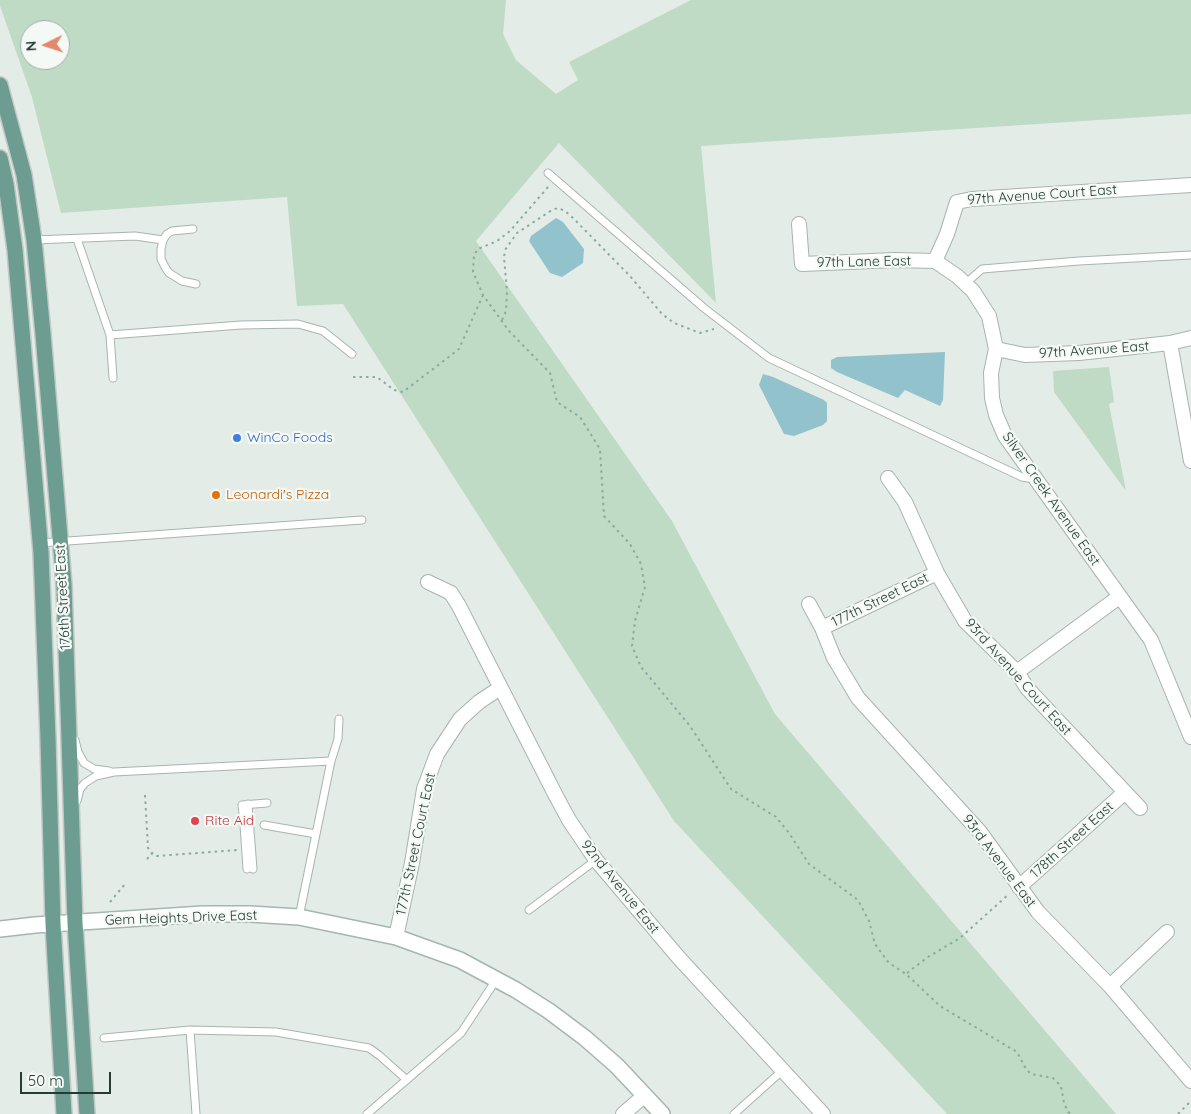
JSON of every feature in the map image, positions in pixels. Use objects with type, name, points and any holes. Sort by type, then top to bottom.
[{"type":"main road","name":"176th Street East","points":[[0,85],[24,175],[34,240],[43,334],[64,586],[75,923],[87,1114]]},
{"type":"main road","name":"176th Street East","points":[[0,158],[6,184],[15,250],[40,543],[53,924],[64,1114]]},
{"type":"street","name":"97th Avenue Court East","points":[[935,261],[947,234],[957,202],[972,199],[1191,185]]},
{"type":"street","name":"97th Lane East","points":[[798,224],[802,264],[895,260],[935,261]]},
{"type":"street","name":"Silver Creek Avenue East","points":[[935,261],[973,291],[989,316],[996,349],[991,373],[992,398],[996,415],[1006,436],[1151,640],[1191,737]]},
{"type":"street","name":"97th Avenue East","points":[[996,349],[1024,355],[1079,353],[1170,343],[1191,338]]},
{"type":"street","points":[[1170,343],[1187,413],[1191,462]]},
{"type":"street","name":"93rd Avenue Court East","points":[[888,478],[905,502],[938,573],[965,621],[1017,672],[1027,688],[1140,808]]},
{"type":"street","name":"177th Street East","points":[[822,628],[938,573]]},
{"type":"street","name":"92nd Avenue East","points":[[428,582],[451,593],[569,820],[596,860],[679,958],[823,1114]]},
{"type":"street","points":[[1017,672],[1119,597]]},
{"type":"street","name":"93rd Avenue East","points":[[809,604],[822,628],[834,658],[858,698],[980,832],[1038,912],[1110,986],[1191,1081]]},
{"type":"street","name":"177th Street Court East","points":[[396,937],[412,863],[424,790],[437,754],[460,719],[479,702],[500,688]]},
{"type":"street","name":"178th Street East","points":[[1019,887],[1124,792]]},
{"type":"street","name":"Gem Heights Drive East","points":[[0,929],[203,914],[250,914],[299,917],[396,937],[460,960],[516,990],[585,1038],[617,1066],[662,1114]]},
{"type":"street","points":[[1110,986],[1167,932]]},
{"type":"street","points":[[623,1114],[646,1095]]},
{"type":"lane","points":[[548,173],[704,308],[769,358],[1022,477],[1035,479]]},
{"type":"lane","points":[[193,229],[172,231],[167,234],[163,240],[161,259],[169,273],[182,281],[196,284]]},
{"type":"lane","points":[[34,240],[135,236],[163,240]]},
{"type":"lane","points":[[77,238],[110,335],[114,378]]},
{"type":"lane","points":[[965,284],[982,269],[1191,255]]},
{"type":"lane","points":[[110,335],[241,325],[298,324],[322,330],[352,354]]},
{"type":"lane","points":[[40,543],[362,520]]},
{"type":"lane","points":[[68,712],[81,759],[90,768],[114,772],[331,761]]},
{"type":"lane","points":[[299,917],[331,761],[338,738],[339,719]]},
{"type":"lane","points":[[73,859],[76,803],[80,789],[90,779],[114,772]]},
{"type":"lane","points":[[243,814],[242,804],[267,803]]},
{"type":"lane","points":[[244,825],[250,869],[248,804]]},
{"type":"lane","points":[[264,825],[316,834]]},
{"type":"lane","points":[[528,910],[596,860]]},
{"type":"lane","points":[[367,1114],[461,1033],[496,980]]},
{"type":"lane","points":[[104,1038],[190,1030],[276,1032],[369,1048],[407,1080]]},
{"type":"lane","points":[[190,1030],[196,1114]]},
{"type":"lane","points":[[734,1114],[783,1070]]},
{"type":"path","points":[[556,179],[510,231],[497,241],[478,249],[474,255],[473,272],[484,295],[502,321],[525,349],[550,373],[557,402],[580,417],[600,449],[604,516],[630,544],[641,564],[645,587],[635,621],[632,646],[641,667],[690,726],[731,789],[776,817],[809,864],[858,900],[869,921],[875,944],[889,963],[906,974],[940,1006],[1017,1052],[1026,1069],[1031,1074],[1053,1078],[1061,1086],[1064,1103],[1068,1112],[1072,1114]]},
{"type":"path","points":[[502,321],[506,311],[505,250],[517,233],[558,208],[572,218],[630,276],[662,314],[674,323],[700,333],[721,327],[729,327]]},
{"type":"path","points":[[353,377],[376,376],[394,390],[403,392],[459,349],[484,295]]},
{"type":"path","points":[[145,795],[148,848],[152,854],[157,856],[246,849]]},
{"type":"path","points":[[147,859],[154,851]]},
{"type":"path","points":[[110,902],[125,884]]},
{"type":"path","points":[[906,974],[928,957],[960,938],[1007,895],[1019,887]]},
{"type":"path","points":[[1178,1114],[1191,1101]]},
{"type":"green space","points":[[0,0],[506,0],[503,34],[516,60],[556,94],[578,80],[569,62],[691,0],[1191,0],[1191,114],[701,146],[716,303],[559,143],[476,241],[672,521],[775,714],[1116,1114],[947,1114],[674,821],[343,304],[297,306],[287,197],[61,213],[32,97],[23,70],[70,70],[70,20],[20,20],[20,63],[0,6]]},
{"type":"green space","points":[[1109,367],[1114,402],[1109,404],[1126,491],[1054,392],[1053,371]]},
{"type":"water","points":[[556,218],[563,222],[584,249],[583,263],[562,277],[550,273],[529,241],[531,236]]},
{"type":"water","points":[[945,352],[943,400],[940,406],[905,390],[898,398],[831,368],[831,360],[837,357]]},
{"type":"water","points":[[763,374],[824,400],[827,403],[827,421],[823,425],[794,436],[784,434],[759,385]]},
{"type":"place","name":"WinCo Foods","points":[[237,438]]},
{"type":"place","name":"Leonardi's Pizza","points":[[216,495]]},
{"type":"place","name":"Rite Aid","points":[[195,821]]}]
